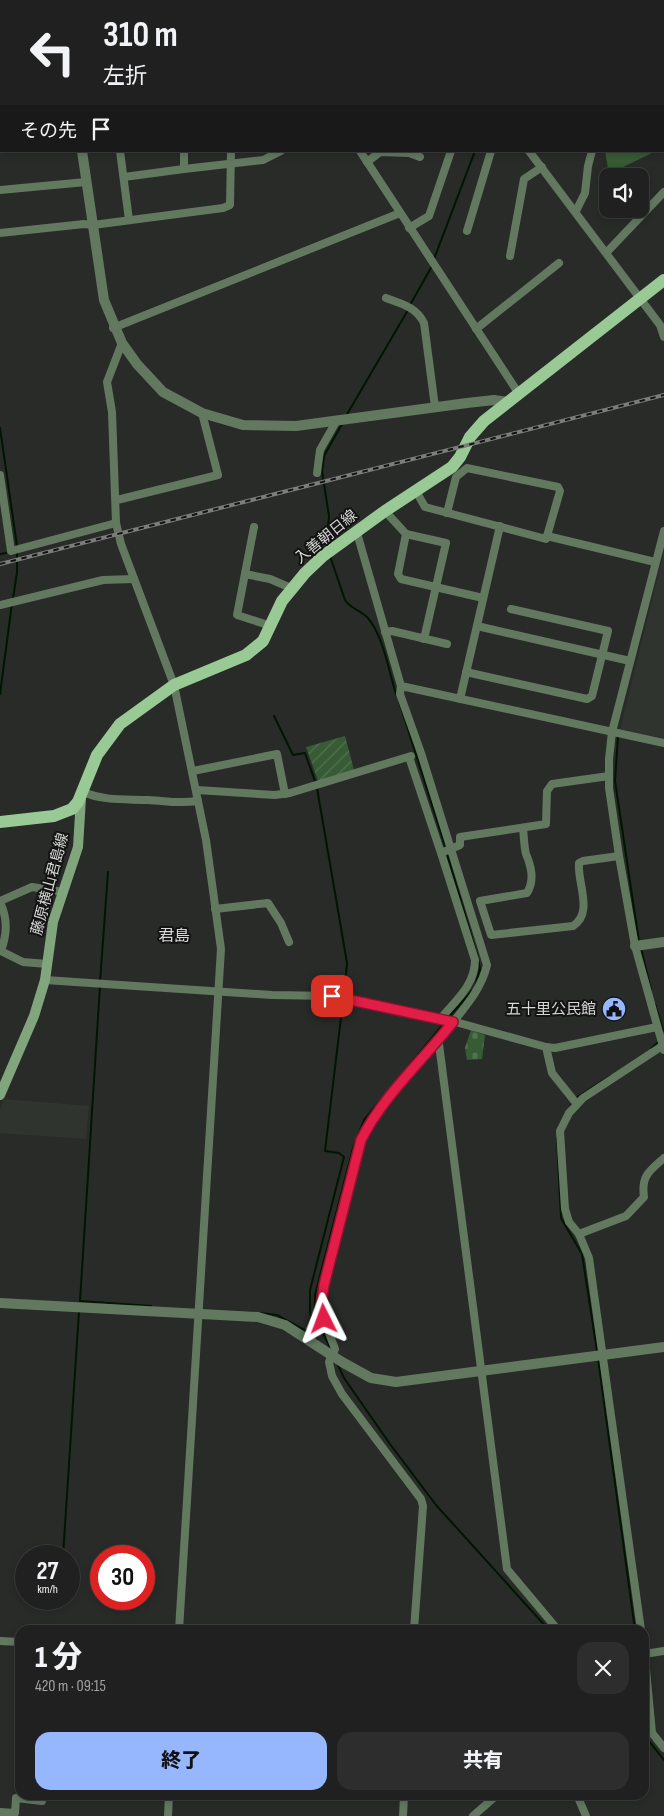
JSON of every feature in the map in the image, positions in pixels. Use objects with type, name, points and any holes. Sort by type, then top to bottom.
[{"type":"main road","name":"入善朝日線","points":[[0,822],[64,813],[78,802],[97,755],[120,724],[174,685],[246,655],[263,640],[282,601],[291,588],[323,556],[385,511],[452,467],[460,457],[470,436],[507,402],[664,280]]},
{"type":"main road","name":"藤原横山君島線","points":[[0,1095],[34,1016],[45,980],[53,922],[78,847],[83,792]]},
{"type":"street","points":[[82,152],[104,300],[113,328],[137,364],[163,392],[202,413],[243,426],[296,426],[494,400],[507,402]]},
{"type":"street","points":[[120,152],[129,220]]},
{"type":"street","points":[[184,152],[184,169]]},
{"type":"street","points":[[0,233],[84,224],[92,225],[223,208],[230,205],[231,152]]},
{"type":"street","points":[[124,177],[263,160],[278,152]]},
{"type":"street","points":[[361,152],[519,394]]},
{"type":"street","points":[[367,162],[380,152],[409,153],[420,157]]},
{"type":"street","points":[[409,228],[429,216],[451,152]]},
{"type":"street","points":[[466,231],[491,152]]},
{"type":"street","points":[[530,152],[607,252],[660,325],[664,337]]},
{"type":"street","points":[[576,212],[585,193],[592,152]]},
{"type":"street","points":[[510,256],[524,179],[542,167]]},
{"type":"street","points":[[0,190],[86,182]]},
{"type":"street","points":[[607,252],[664,192]]},
{"type":"street","points":[[113,328],[400,213]]},
{"type":"street","points":[[476,329],[560,263]]},
{"type":"street","points":[[386,298],[412,308],[419,314],[424,323],[435,407]]},
{"type":"street","points":[[122,343],[107,382],[112,412],[117,500],[116,524],[134,579],[174,685],[206,840],[220,949],[219,991],[179,1625]]},
{"type":"street","points":[[117,500],[218,475],[202,413]]},
{"type":"street","points":[[317,473],[320,450],[337,420]]},
{"type":"street","points":[[416,491],[425,507],[546,539],[560,491],[558,487],[467,468],[456,477],[448,513]]},
{"type":"street","points":[[0,475],[11,551],[116,524]]},
{"type":"street","points":[[385,511],[406,534],[446,543],[424,639]]},
{"type":"street","points":[[460,699],[500,526]]},
{"type":"street","points":[[254,527],[237,615],[271,626]]},
{"type":"street","points":[[640,1625],[589,1258],[579,1234],[569,1222],[565,1209],[560,1131],[576,1103],[663,1044],[635,946],[619,856],[609,776],[612,732],[664,531]]},
{"type":"street","points":[[357,533],[401,686],[400,694],[421,753],[487,965],[477,992],[394,1092],[369,1124],[361,1140],[322,1298],[324,1319],[336,1348],[329,1362],[332,1376],[342,1394],[421,1499],[424,1506],[414,1625]]},
{"type":"street","points":[[406,534],[398,574],[401,579],[483,598]]},
{"type":"street","points":[[547,536],[656,562]]},
{"type":"street","points":[[245,574],[270,579],[291,588]]},
{"type":"street","points":[[0,605],[103,580],[134,579]]},
{"type":"street","points":[[466,672],[587,699],[592,696],[608,631],[511,609]]},
{"type":"street","points":[[477,626],[630,661]]},
{"type":"street","points":[[385,632],[392,631],[447,644]]},
{"type":"street","points":[[401,686],[664,743]]},
{"type":"street","points":[[197,790],[275,796],[421,753]]},
{"type":"street","points":[[193,771],[276,754],[285,794]]},
{"type":"street","points":[[409,757],[475,960],[475,970],[468,986],[441,1018]]},
{"type":"street","points":[[441,853],[452,850],[460,845],[460,837],[523,829],[546,824],[547,791],[552,784],[609,776]]},
{"type":"street","points":[[83,792],[98,799],[150,800],[176,804],[198,801]]},
{"type":"street","points":[[523,829],[526,854],[530,859],[532,874],[529,891],[527,893],[480,901],[491,935],[573,926],[579,922],[584,910],[579,863],[619,856]]},
{"type":"street","points":[[47,964],[23,962],[2,951],[6,934],[5,912],[0,902],[32,887],[63,892]]},
{"type":"street","points":[[215,909],[268,903],[281,923],[289,942]]},
{"type":"street","points":[[635,946],[664,942]]},
{"type":"street","points":[[45,980],[272,995],[332,996],[441,1018],[555,1048],[657,1027]]},
{"type":"street","points":[[437,1041],[440,1044],[480,1371],[507,1569],[554,1625]]},
{"type":"street","points":[[546,1047],[552,1073],[576,1103]]},
{"type":"street","points":[[579,1234],[626,1216],[644,1197],[642,1184],[649,1170],[664,1158]]},
{"type":"street","points":[[0,1303],[258,1317],[285,1325],[371,1378],[396,1382],[664,1347]]},
{"type":"street","points":[[0,1642],[15,1642]]},
{"type":"street","points":[[649,1652],[664,1651]]},
{"type":"street","points":[[649,1703],[652,1733],[664,1748]]},
{"type":"street","points":[[0,1812],[14,1813],[16,1800]]},
{"type":"street","points":[[33,1800],[42,1801]]},
{"type":"street","points":[[168,1816],[169,1800]]},
{"type":"street","points":[[403,1816],[404,1800]]},
{"type":"street","points":[[473,1816],[491,1800]]},
{"type":"street","points":[[580,1800],[586,1816]]},
{"type":"shaded area","points":[[664,552],[664,740],[620,730]]},
{"type":"shaded area","points":[[4,1099],[89,1106],[86,1139],[0,1133],[0,1109]]},
{"type":"green space","points":[[605,152],[654,152],[621,168],[608,168]]},
{"type":"green space","points":[[345,736],[354,770],[318,781],[306,747]]},
{"type":"green space","points":[[471,1030],[485,1035],[482,1059],[467,1060],[465,1048]]},
{"type":"waterway","points":[[434,259],[475,152]]},
{"type":"waterway","points":[[410,305],[432,266]]},
{"type":"waterway","points":[[346,416],[408,310]]},
{"type":"waterway","points":[[328,547],[329,516],[322,471],[324,456],[342,424]]},
{"type":"waterway","points":[[0,428],[17,546]]},
{"type":"waterway","points":[[13,599],[17,572],[17,551]]},
{"type":"waterway","points":[[0,554],[6,553]]},
{"type":"waterway","points":[[330,556],[345,600],[373,624],[385,654],[396,694]]},
{"type":"waterway","points":[[0,694],[12,603]]},
{"type":"waterway","points":[[399,701],[446,849]]},
{"type":"waterway","points":[[274,716],[293,755],[305,753],[316,784]]},
{"type":"waterway","points":[[618,736],[615,781],[639,942]]},
{"type":"waterway","points":[[317,788],[347,963],[344,996]]},
{"type":"waterway","points":[[447,854],[477,955]]},
{"type":"waterway","points":[[100,982],[108,872]]},
{"type":"waterway","points":[[641,949],[651,990]]},
{"type":"waterway","points":[[476,984],[480,969],[478,959]]},
{"type":"waterway","points":[[80,1301],[100,986]]},
{"type":"waterway","points":[[448,1018],[473,990]]},
{"type":"waterway","points":[[260,1313],[277,1315],[317,1337],[310,1312],[310,1290],[344,1157],[339,1153],[325,1151],[343,1001]]},
{"type":"waterway","points":[[655,1004],[663,1030],[662,1033]]},
{"type":"waterway","points":[[331,1350],[315,1316],[315,1295],[353,1148],[364,1120],[445,1022]]},
{"type":"waterway","points":[[651,1049],[658,1042]]},
{"type":"waterway","points":[[576,1098],[610,1076]]},
{"type":"waterway","points":[[559,1126],[573,1102]]},
{"type":"waterway","points":[[557,1138],[561,1218],[582,1254],[597,1351]]},
{"type":"waterway","points":[[80,1301],[151,1306]]},
{"type":"waterway","points":[[64,1545],[79,1311]]},
{"type":"waterway","points":[[598,1358],[634,1625]]},
{"type":"waterway","points":[[337,1363],[344,1378],[390,1444],[436,1505],[544,1625]]},
{"type":"waterway","points":[[649,1741],[664,1760]]},
{"type":"railway","points":[[0,564],[664,395]]},
{"type":"place","name":"五十里公民館","points":[[614,1009]]},
{"type":"district","name":"君島","points":[[174,936]]},
{"type":"route","points":[[324,1319],[321,1305],[324,1285],[361,1140],[369,1124],[453,1022],[332,996]]}]
